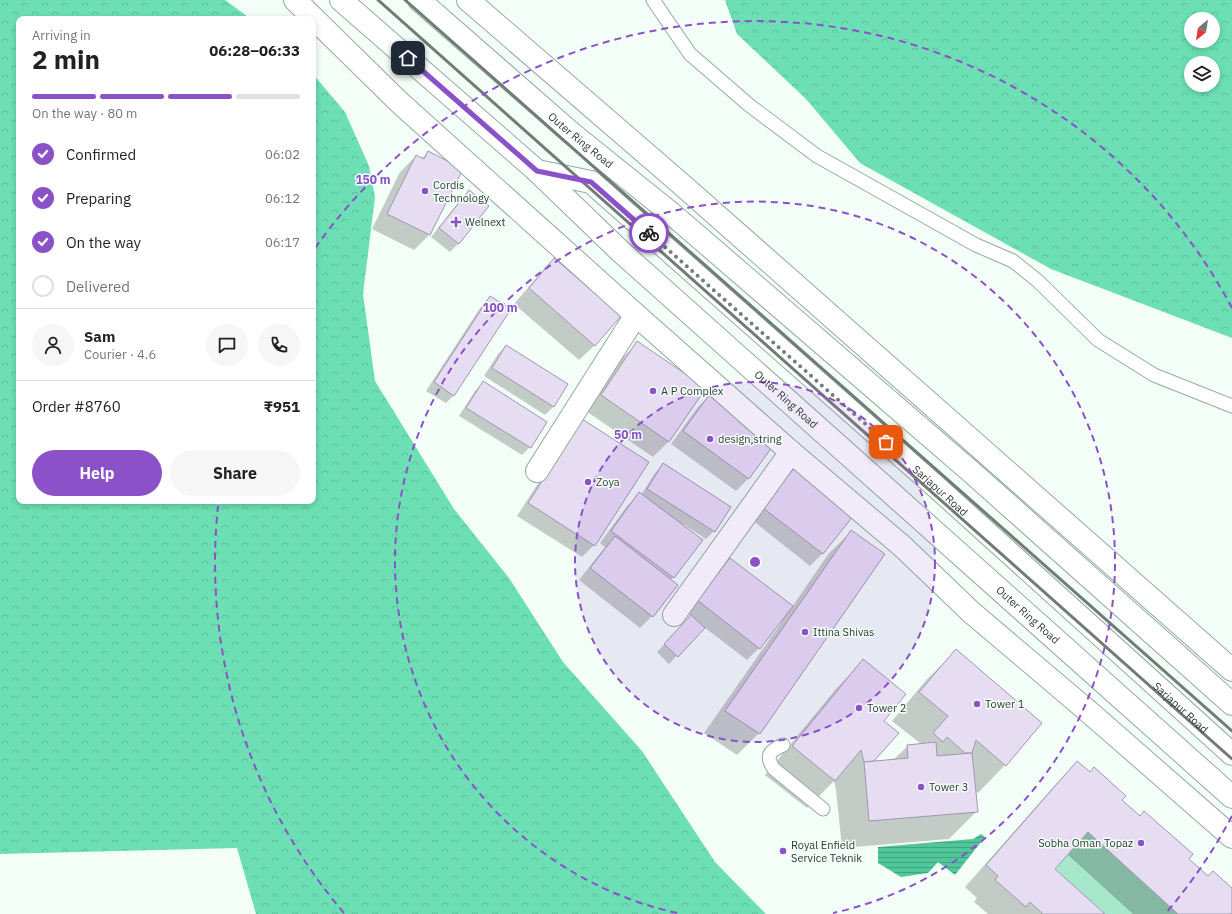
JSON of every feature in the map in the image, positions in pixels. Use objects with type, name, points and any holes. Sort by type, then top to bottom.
[{"type":"main road","points":[[295,0],[311,16]]},
{"type":"main road","name":"Outer Ring Road","points":[[341,0],[537,171],[620,251],[1232,797]]},
{"type":"main road","name":"Outer Ring Road","points":[[419,0],[570,132],[672,214],[969,470],[1232,704]]},
{"type":"main road","points":[[468,0],[680,183],[1232,670]]},
{"type":"main road","points":[[316,21],[399,102],[636,315],[791,452],[902,546],[971,612],[1090,712],[1232,837]]},
{"type":"main road","name":"Sarjapur Road","points":[[537,171],[591,182],[933,484],[1232,754]]},
{"type":"main road","points":[[537,471],[636,315]]},
{"type":"main road","points":[[674,615],[791,452]]},
{"type":"lane","points":[[653,0],[690,54],[749,105],[817,156],[976,245],[1012,261],[1038,281],[1098,340],[1154,375],[1232,406]]},
{"type":"lane","points":[[782,745],[773,749],[769,755],[769,762],[774,769],[823,809]]},
{"type":"green space","points":[[0,0],[225,0],[247,16],[16,16],[16,504],[316,504],[316,78],[345,112],[369,166],[375,197],[363,294],[375,381],[454,509],[509,578],[563,662],[642,751],[715,862],[766,914],[256,914],[237,848],[0,854]]},
{"type":"green space","points":[[725,0],[1232,0],[1232,338],[1051,269],[860,163],[806,99],[737,34]]},
{"type":"shaded area","points":[[1088,832],[1178,914],[1105,914],[1055,869]]},
{"type":"shaded area","points":[[981,834],[985,837],[955,875],[938,862],[928,873],[901,877],[878,863],[878,847],[973,839]]},
{"type":"building","name":"Cordis Technology","points":[[428,151],[463,169],[430,235],[387,214],[416,155],[424,159]]},
{"type":"building","points":[[469,190],[489,206],[459,244],[439,228]]},
{"type":"building","points":[[554,258],[621,316],[595,346],[529,288]]},
{"type":"building","points":[[490,296],[511,309],[454,396],[434,382]]},
{"type":"building","name":"A P Complex","points":[[637,341],[706,388],[669,442],[601,395]]},
{"type":"building","points":[[506,345],[568,384],[554,407],[492,368]]},
{"type":"building","points":[[483,381],[547,422],[531,448],[466,408]]},
{"type":"building","points":[[709,395],[775,443],[749,479],[683,431]]},
{"type":"building","name":"Zoya","points":[[582,419],[649,462],[595,546],[528,503]]},
{"type":"building","points":[[663,463],[731,507],[715,532],[647,489]]},
{"type":"building","points":[[794,468],[854,515],[823,554],[763,508]]},
{"type":"building","points":[[639,492],[703,540],[674,578],[611,531]]},
{"type":"building","name":"Ittina Shivas","points":[[851,530],[885,554],[760,734],[725,711]]},
{"type":"building","points":[[615,536],[678,585],[653,617],[590,568]]},
{"type":"building","points":[[730,558],[793,606],[760,649],[697,600]]},
{"type":"building","points":[[691,615],[705,628],[678,657],[664,644]]},
{"type":"building","name":"Tower 1","points":[[956,649],[1042,723],[1006,766],[976,740],[972,753],[965,753],[947,737],[943,742],[933,733],[948,716],[919,692]]},
{"type":"building","name":"Tower 2","points":[[863,659],[906,694],[884,721],[899,733],[874,761],[864,762],[861,750],[835,781],[792,746]]},
{"type":"building","name":"Tower 3","points":[[936,742],[937,756],[972,753],[978,812],[869,821],[864,762],[908,758],[907,745]]},
{"type":"building","name":"Sobha Oman Topaz","points":[[1077,761],[1090,772],[1094,767],[1126,796],[1122,800],[1140,816],[1144,811],[1193,854],[1189,859],[1208,876],[1213,871],[1232,888],[1232,914],[1178,914],[1088,832],[1055,869],[1105,914],[1043,914],[1030,902],[1026,907],[995,880],[998,876],[986,865]]},
{"type":"railway","points":[[378,0],[1232,759]]},
{"type":"railway","points":[[405,0],[1232,731]]},
{"type":"way so far","points":[[649,233],[886,442]]},
{"type":"place","name":"Cordis Technology","points":[[425,191]]},
{"type":"place","name":"Welnext","points":[[456,222]]},
{"type":"place","name":"A P Complex","points":[[653,391]]},
{"type":"place","name":"design,string","points":[[710,439]]},
{"type":"place","name":"Zoya","points":[[588,482]]},
{"type":"place","name":"Ittina Shivas","points":[[805,632]]},
{"type":"place","name":"Tower 1","points":[[977,704]]},
{"type":"place","name":"Tower 2","points":[[859,708]]},
{"type":"place","name":"Tower 3","points":[[921,787]]},
{"type":"place","name":"Sobha Oman Topaz","points":[[1141,843]]},
{"type":"place","name":"Royal Enfield Service Teknik","points":[[783,851]]},
{"type":"route","points":[[408,58],[537,171],[591,182],[649,233]]}]
